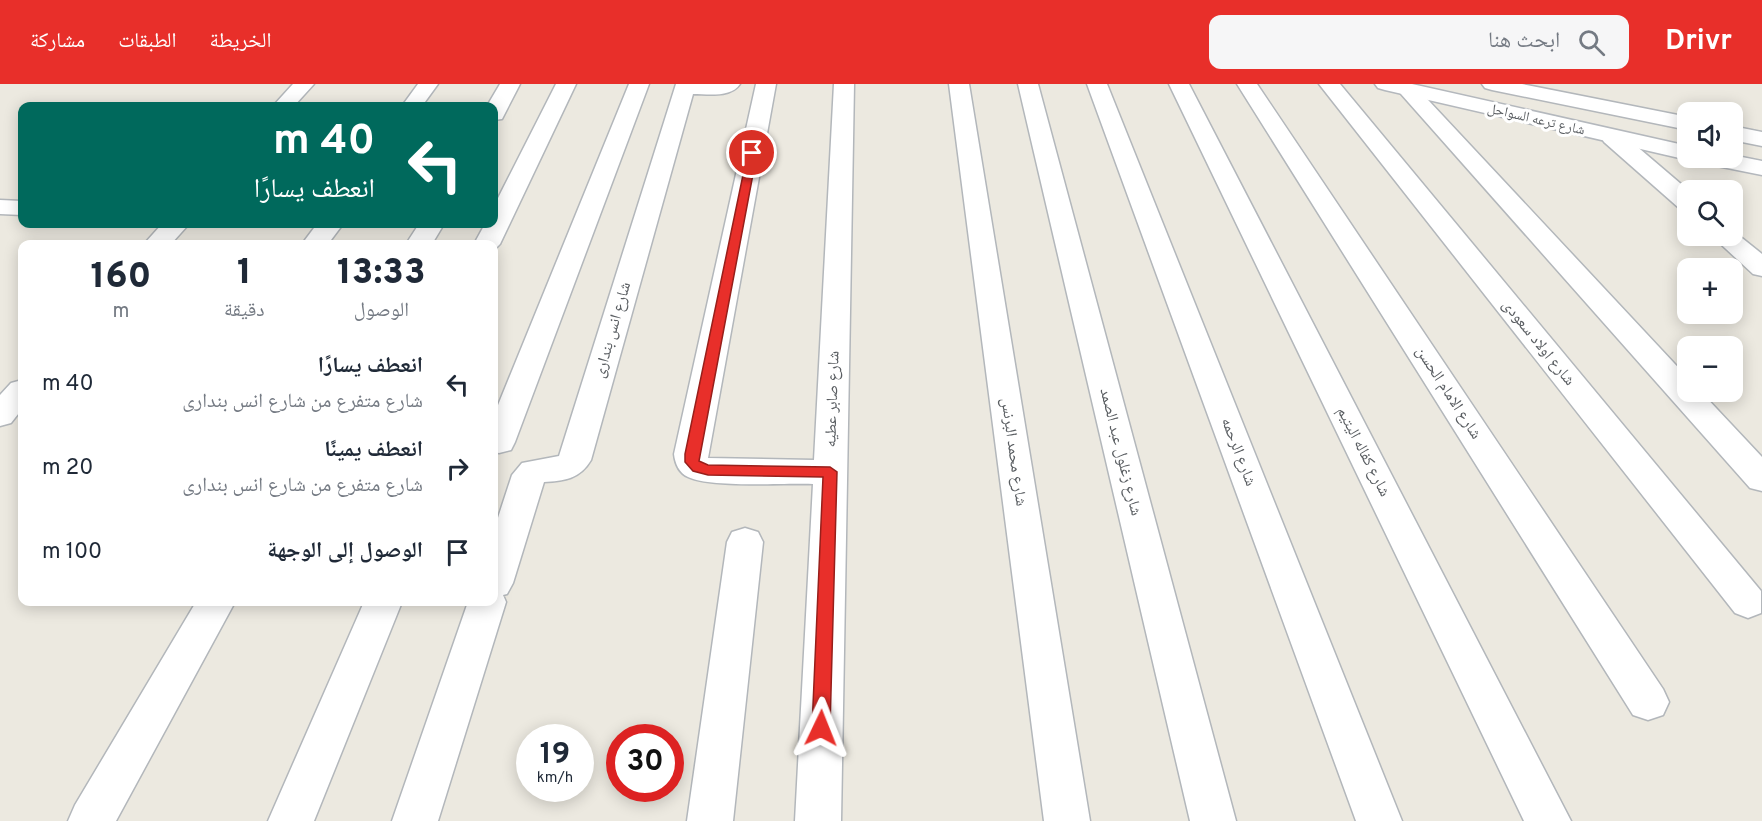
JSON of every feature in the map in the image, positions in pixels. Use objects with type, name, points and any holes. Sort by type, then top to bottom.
[{"type":"street","points":[[288,102],[304,84]]},
{"type":"street","points":[[415,102],[428,84]]},
{"type":"street","points":[[498,106],[510,84]]},
{"type":"street","points":[[498,222],[566,84]]},
{"type":"street","points":[[499,442],[639,84]]},
{"type":"street","name":"شارع انس بندارى","points":[[498,571],[529,475],[535,470],[566,468],[574,460],[684,88],[726,87],[730,84]]},
{"type":"street","points":[[766,84],[692,462],[698,468],[708,470],[830,472]]},
{"type":"street","name":"شارع صابر عطيه","points":[[818,821],[844,84]]},
{"type":"street","name":"شارع محمد البرنس","points":[[959,84],[1067,821]]},
{"type":"street","name":"شارع زغلول عبد الصمد","points":[[1028,84],[1213,821]]},
{"type":"street","name":"شارع الرحمه","points":[[1097,84],[1379,821]]},
{"type":"street","name":"شارع كفاله اليتيم","points":[[1179,84],[1548,821]]},
{"type":"street","name":"شارع الامام الحسن","points":[[1247,84],[1648,702]]},
{"type":"street","name":"شارع اولاد سعودى","points":[[1329,84],[1748,602]]},
{"type":"street","name":"شارع ترعه السواحل","points":[[1491,84],[1530,89],[1677,122]]},
{"type":"street","points":[[1396,87],[1762,478]]},
{"type":"street","name":"شارع ترعه السواحل","points":[[1396,87],[1677,151]]},
{"type":"street","points":[[1743,135],[1762,139]]},
{"type":"street","points":[[1612,137],[1677,193]]},
{"type":"street","points":[[1743,164],[1762,168]]},
{"type":"street","points":[[0,207],[18,208]]},
{"type":"street","points":[[161,240],[172,228]]},
{"type":"street","points":[[1737,246],[1762,268]]},
{"type":"street","points":[[0,415],[18,395]]},
{"type":"street","points":[[710,821],[745,542]]},
{"type":"street","points":[[91,821],[214,606]]},
{"type":"street","points":[[291,821],[381,606]]},
{"type":"street","points":[[415,821],[486,606]]},
{"type":"route","points":[[752,153],[691,454],[692,462],[698,468],[708,470],[830,472],[821,728]]}]
